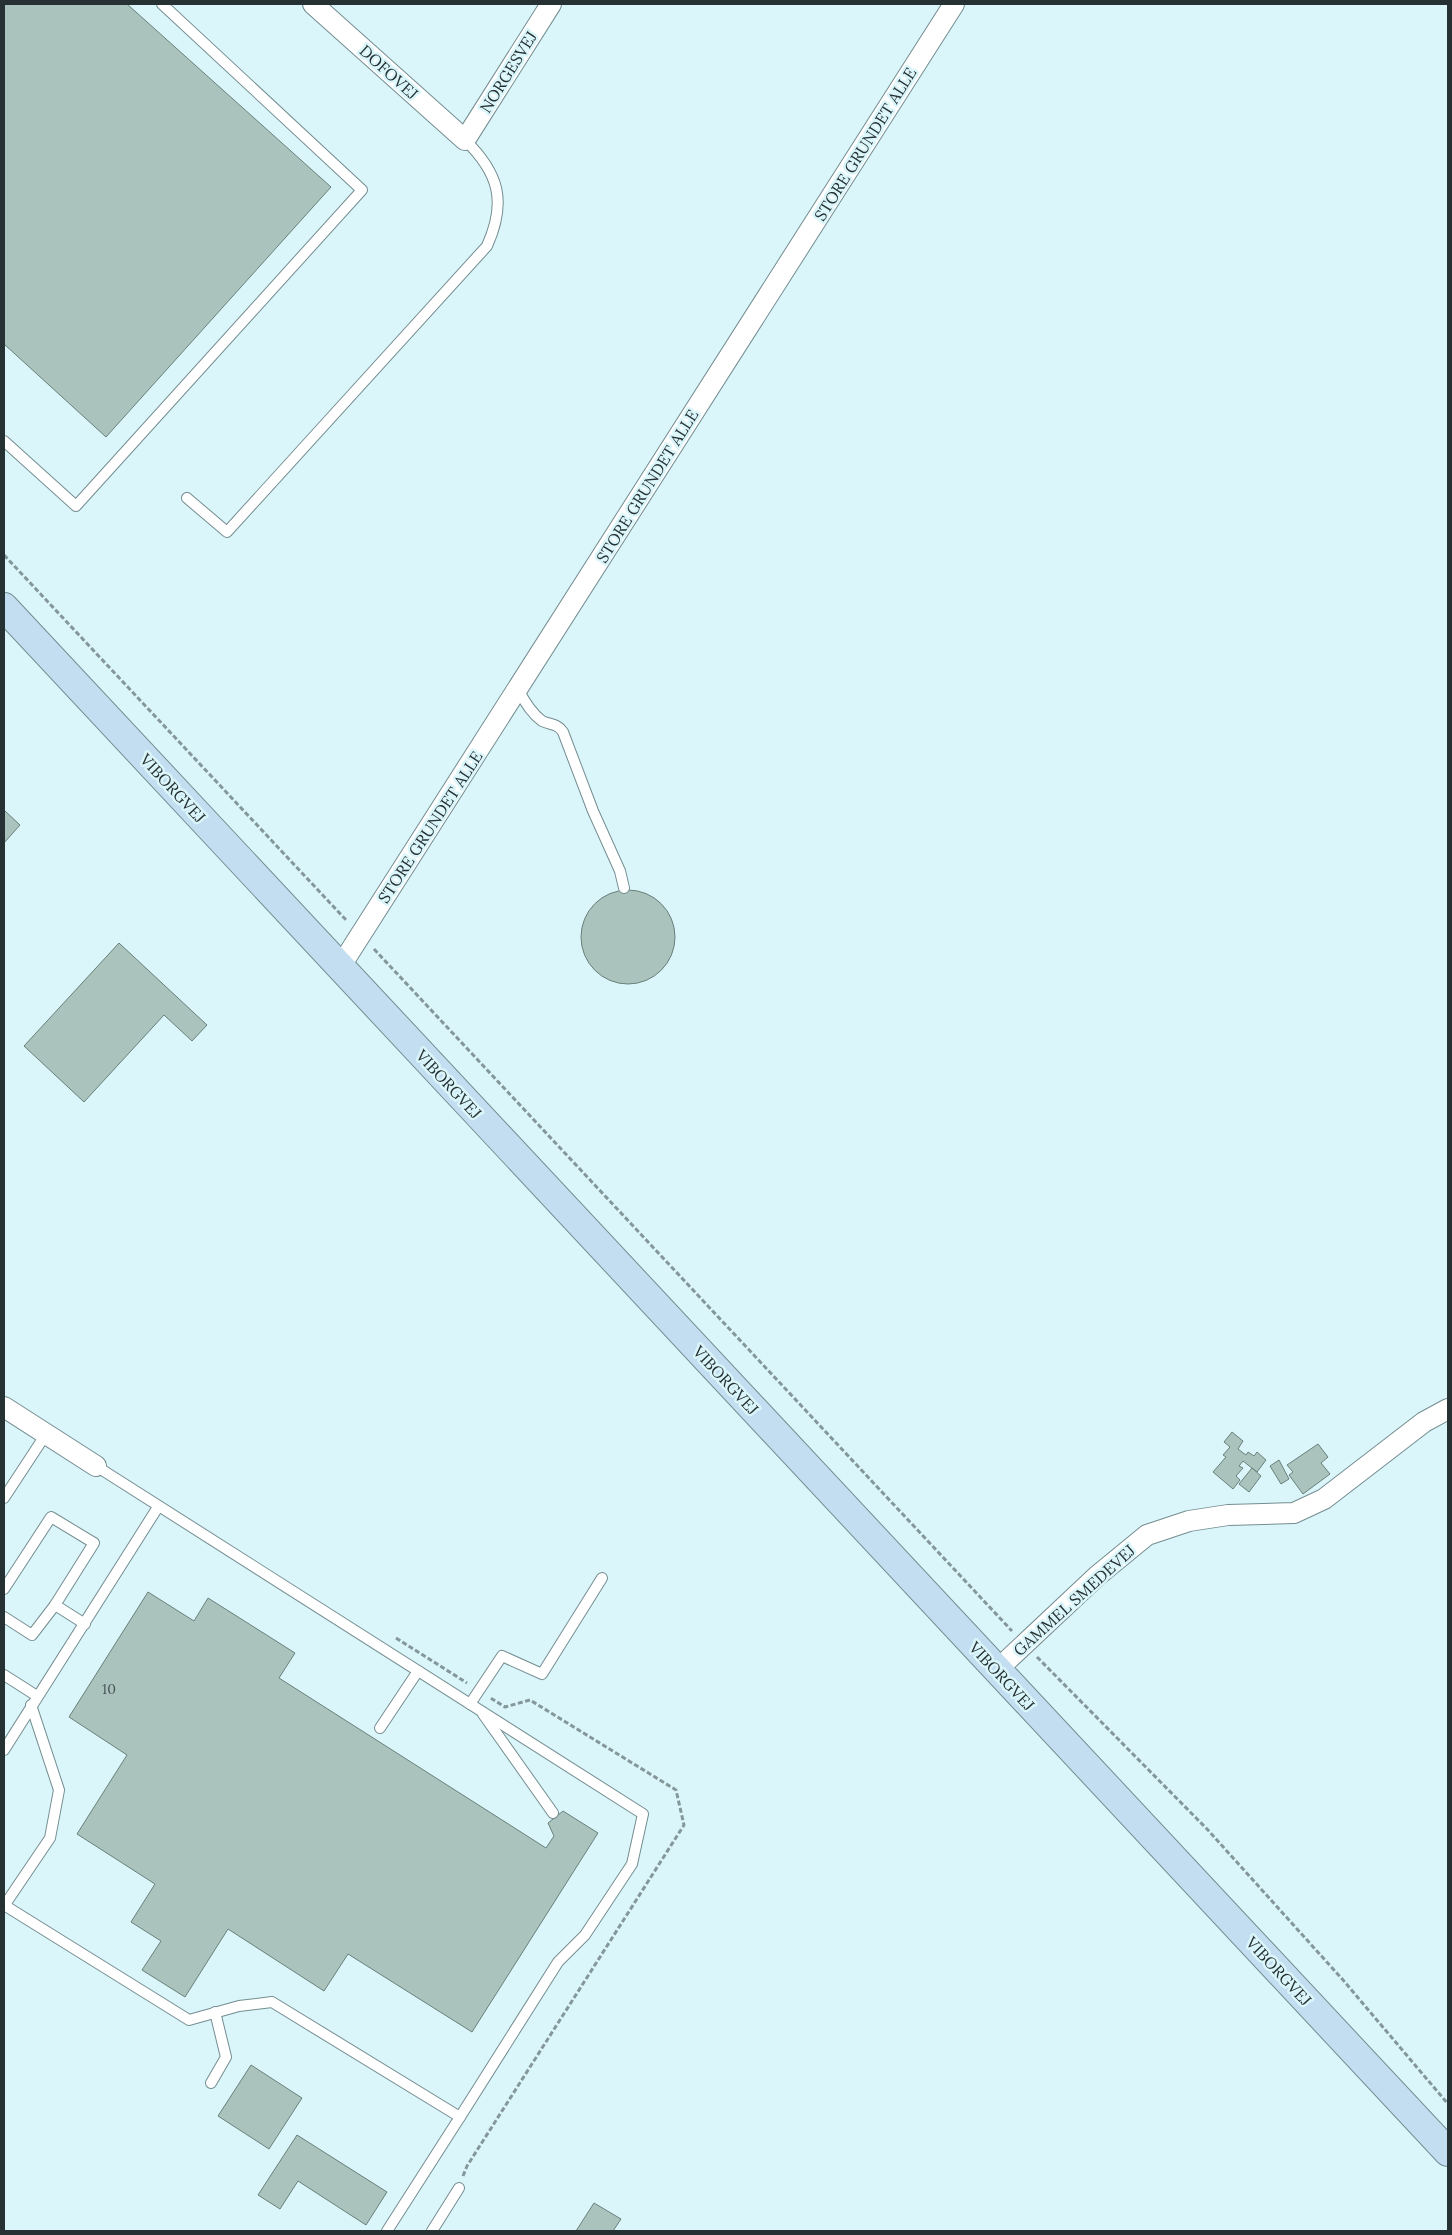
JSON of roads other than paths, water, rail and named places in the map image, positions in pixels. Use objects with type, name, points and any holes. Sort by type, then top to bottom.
[{"type":"street","name":"DOFOVEJ","points":[[313,4],[465,140]]},
{"type":"street","name":"NORGESVEJ","points":[[465,140],[551,4]]},
{"type":"street","name":"STORE GRUNDET ALLE","points":[[340,967],[954,4]]},
{"type":"street","name":"VIBORGVEJ","points":[[4,607],[1448,2152]]},
{"type":"street","points":[[4,1407],[96,1466]]},
{"type":"street","name":"GAMMEL SMEDEVEJ","points":[[997,1670],[1025,1646],[1097,1576],[1147,1535],[1189,1521],[1228,1515],[1294,1513],[1324,1499],[1424,1422],[1448,1409]]},
{"type":"lane","points":[[4,441],[76,506],[362,190],[162,4]]},
{"type":"lane","points":[[187,498],[227,532],[487,246],[496,226],[499,206],[495,182],[482,157],[465,140]]},
{"type":"lane","points":[[518,689],[534,714],[544,722],[558,726],[563,732],[593,811],[620,871],[624,888]]},
{"type":"lane","points":[[4,1498],[46,1434]]},
{"type":"lane","points":[[96,1466],[643,1814],[632,1864],[585,1935],[558,1962],[387,2231]]},
{"type":"lane","points":[[4,1750],[158,1507]]},
{"type":"lane","points":[[4,1589],[51,1517],[94,1543],[55,1605],[32,1635],[4,1617]]},
{"type":"lane","points":[[470,1704],[502,1656],[542,1674],[602,1578]]},
{"type":"lane","points":[[55,1605],[85,1624]]},
{"type":"lane","points":[[380,1728],[418,1671]]},
{"type":"lane","points":[[4,1675],[38,1696]]},
{"type":"lane","points":[[31,1705],[58,1790],[50,1838],[4,1906],[188,2020],[240,2006],[272,2002],[460,2116]]},
{"type":"lane","points":[[480,1709],[553,1813]]},
{"type":"lane","points":[[211,2083],[226,2057],[215,2012]]},
{"type":"lane","points":[[432,2231],[459,2188]]}]
